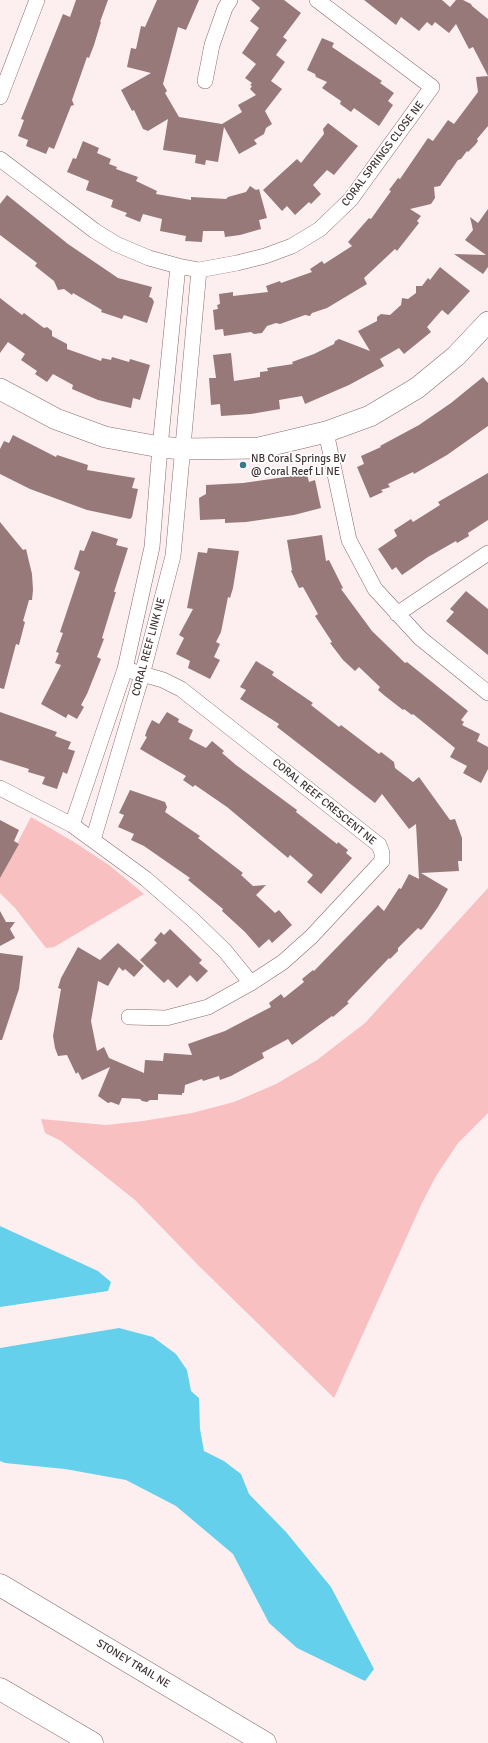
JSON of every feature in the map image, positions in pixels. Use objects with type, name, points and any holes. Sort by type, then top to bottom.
[{"type":"highway","name":"STONEY TRAIL NE","points":[[0,1585],[265,1743]]},
{"type":"highway","points":[[0,1689],[92,1743]]},
{"type":"street","points":[[0,97],[37,0]]},
{"type":"street","points":[[205,80],[212,45],[225,8],[230,0]]},
{"type":"street","name":"CORAL SPRINGS CLOSE NE","points":[[0,159],[94,231],[116,244],[149,258],[199,270],[265,256],[292,246],[320,229],[351,199],[432,87],[317,0]]},
{"type":"street","points":[[160,447],[178,266]]},
{"type":"street","points":[[183,449],[199,270]]},
{"type":"street","points":[[0,389],[56,419],[105,437],[160,447],[183,449],[259,448],[326,432],[370,416],[417,388],[456,356],[488,322]]},
{"type":"street","points":[[326,432],[349,540],[375,589],[420,638],[488,693]]},
{"type":"street","name":"CORAL REEF LINK NE","points":[[72,825],[125,669],[152,546],[160,447]]},
{"type":"street","name":"CORAL REEF LINK NE","points":[[93,840],[142,675],[173,556],[183,449]]},
{"type":"street","points":[[397,614],[488,553]]},
{"type":"street","name":"CORAL REEF CRESCENT NE","points":[[125,669],[163,680],[181,690],[379,845],[382,853],[382,861],[311,937],[283,962],[251,983],[208,1007],[166,1018],[129,1017]]},
{"type":"street","points":[[0,788],[72,825],[146,878],[225,951],[251,983]]},
{"type":"shaded area","points":[[31,817],[74,842],[109,865],[144,894],[54,947],[46,948],[15,908],[0,893],[0,876]]},
{"type":"shaded area","points":[[488,888],[488,1113],[458,1143],[436,1176],[422,1203],[334,1398],[199,1266],[135,1200],[61,1141],[45,1133],[41,1119],[106,1125],[143,1121],[192,1113],[234,1102],[276,1084],[317,1060],[365,1023]]},
{"type":"water","points":[[0,1226],[98,1271],[111,1282],[108,1291],[0,1307]]},
{"type":"water","points":[[119,1328],[153,1337],[176,1354],[187,1370],[191,1391],[199,1398],[200,1429],[204,1451],[224,1461],[241,1474],[249,1494],[286,1532],[331,1587],[374,1669],[365,1681],[297,1648],[269,1623],[233,1554],[176,1506],[126,1480],[65,1469],[5,1463],[0,1461],[0,1348]]},
{"type":"building","points":[[76,0],[108,0],[94,45],[89,58],[87,57],[72,100],[74,105],[71,106],[54,149],[49,147],[46,154],[26,146],[28,140],[18,136],[24,120],[21,119],[63,14],[70,17]]},
{"type":"building","points":[[157,0],[199,0],[186,30],[178,27],[163,84],[167,91],[165,93],[179,117],[222,124],[242,112],[238,105],[256,95],[250,89],[252,86],[250,85],[252,83],[245,78],[256,64],[242,53],[259,28],[250,21],[260,8],[251,0],[284,0],[301,13],[283,37],[287,40],[276,55],[285,62],[271,81],[282,89],[265,111],[272,124],[266,128],[264,134],[254,140],[257,144],[239,154],[224,127],[218,162],[206,160],[205,165],[195,163],[196,155],[163,150],[168,119],[148,131],[143,129],[134,110],[132,111],[121,90],[151,73],[127,67],[131,48],[136,49],[141,26],[145,27]]},
{"type":"building","points":[[364,0],[442,0],[450,7],[456,0],[463,0],[471,4],[488,19],[488,76],[473,47],[469,49],[456,24],[449,33],[435,22],[432,26],[427,22],[419,31],[401,17],[396,25]]},
{"type":"building","points":[[322,38],[334,43],[332,47],[382,81],[380,83],[394,93],[388,101],[393,105],[379,126],[354,108],[351,112],[340,104],[341,101],[322,88],[327,82],[316,77],[315,74],[307,70]]},
{"type":"building","points":[[488,76],[488,126],[477,139],[478,141],[475,145],[468,152],[467,151],[461,159],[458,160],[440,186],[434,187],[435,198],[431,204],[410,209],[421,216],[417,221],[419,223],[397,251],[395,249],[364,278],[367,284],[327,308],[312,313],[310,316],[305,315],[280,324],[276,323],[267,326],[262,333],[254,334],[251,332],[224,336],[223,329],[215,330],[213,310],[218,309],[217,305],[220,304],[219,294],[233,292],[233,296],[268,292],[266,286],[280,281],[281,283],[312,272],[310,269],[322,261],[324,264],[352,246],[348,242],[369,218],[371,219],[391,191],[389,190],[398,178],[400,179],[428,138],[433,141],[448,120],[454,124],[478,92],[476,77]]},
{"type":"building","points":[[328,123],[358,146],[334,175],[327,170],[313,185],[321,194],[311,204],[309,202],[295,215],[287,206],[282,211],[263,190],[297,159],[301,163],[324,134],[323,129]]},
{"type":"building","points":[[83,141],[99,148],[97,153],[111,159],[109,164],[117,167],[116,169],[138,177],[136,181],[157,191],[156,194],[191,200],[191,197],[226,199],[228,197],[246,192],[250,186],[256,190],[259,189],[267,218],[259,220],[261,229],[240,235],[225,237],[224,231],[203,231],[202,242],[185,241],[186,236],[160,231],[162,219],[143,214],[140,222],[125,216],[127,213],[111,207],[113,200],[86,190],[89,181],[67,172],[73,158],[76,159]]},
{"type":"building","points":[[7,195],[68,244],[118,278],[152,287],[149,297],[152,298],[154,302],[147,323],[124,315],[122,319],[101,312],[102,310],[73,293],[72,295],[64,289],[58,290],[54,281],[35,266],[37,263],[0,235],[0,204]]},
{"type":"building","points":[[488,209],[488,267],[483,274],[454,254],[486,255],[465,240],[473,230],[470,217],[478,223]]},
{"type":"building","points":[[440,267],[470,291],[448,315],[442,310],[427,327],[431,332],[404,354],[399,348],[380,359],[384,366],[349,385],[305,404],[302,396],[279,400],[280,409],[251,414],[221,416],[220,404],[211,405],[209,378],[216,378],[213,355],[231,353],[234,381],[260,377],[260,372],[268,371],[267,368],[293,364],[292,362],[314,354],[334,344],[335,341],[339,339],[370,351],[358,331],[377,321],[377,317],[381,314],[390,315],[401,305],[402,298],[408,299],[416,293],[416,286],[422,286],[428,278],[430,280]]},
{"type":"building","points":[[0,298],[22,315],[24,313],[44,328],[47,327],[52,331],[52,336],[67,344],[67,349],[101,361],[102,358],[111,360],[112,357],[129,362],[130,359],[150,365],[140,400],[133,398],[131,408],[98,400],[72,389],[73,385],[53,374],[47,382],[35,374],[37,371],[21,360],[25,354],[8,342],[0,353]]},
{"type":"building","points":[[483,377],[488,383],[488,426],[447,455],[414,474],[413,472],[388,484],[390,487],[381,490],[383,492],[370,498],[357,467],[364,464],[361,456],[381,447],[380,446],[419,425],[451,403]]},
{"type":"building","points":[[13,435],[56,457],[57,455],[88,465],[87,470],[135,478],[132,488],[138,489],[132,517],[130,519],[87,510],[30,489],[0,474],[0,449],[4,441],[9,443]]},
{"type":"building","points":[[306,470],[309,482],[315,480],[321,508],[294,515],[246,522],[225,523],[225,519],[200,520],[199,498],[206,494],[206,485],[243,483],[292,476],[292,474]]},
{"type":"building","points":[[488,473],[488,520],[468,533],[469,536],[457,543],[456,541],[428,557],[402,575],[396,567],[392,570],[378,549],[397,536],[394,530],[411,519],[413,522],[440,505],[438,502]]},
{"type":"building","points":[[0,522],[23,550],[26,549],[32,574],[33,590],[32,600],[29,600],[23,621],[25,622],[19,645],[16,644],[4,689],[0,688]]},
{"type":"building","points":[[92,531],[118,539],[116,545],[128,548],[114,592],[116,592],[102,638],[104,639],[97,657],[101,659],[81,705],[84,707],[77,719],[68,714],[66,718],[41,704],[61,665],[55,663],[59,653],[56,652],[63,633],[60,632],[80,572],[74,569],[80,550],[84,551]]},
{"type":"building","points":[[322,535],[326,561],[329,560],[343,588],[341,589],[372,631],[405,663],[407,662],[468,711],[461,720],[464,722],[462,725],[480,734],[477,741],[488,747],[488,769],[481,783],[463,773],[467,766],[450,757],[455,748],[413,714],[412,715],[404,709],[403,710],[385,696],[378,690],[380,687],[359,667],[355,671],[343,660],[330,643],[332,642],[315,616],[318,614],[303,587],[299,588],[291,571],[287,540]]},
{"type":"building","points":[[208,548],[239,551],[233,588],[230,598],[228,597],[221,632],[216,642],[220,644],[214,657],[220,660],[210,679],[188,668],[190,661],[176,654],[184,638],[179,635],[193,609],[187,608],[198,552],[207,553]]},
{"type":"building","points":[[466,591],[488,609],[488,655],[446,621],[454,612],[450,609]]},
{"type":"building","points":[[256,661],[274,672],[272,675],[313,703],[311,705],[339,727],[341,725],[379,754],[381,752],[394,762],[395,768],[413,782],[419,777],[450,820],[455,819],[462,838],[462,861],[458,861],[459,871],[421,873],[448,889],[424,927],[421,930],[418,928],[398,948],[398,951],[390,959],[389,958],[347,1002],[349,1003],[333,1017],[332,1016],[292,1045],[288,1039],[262,1053],[264,1058],[231,1076],[220,1080],[219,1076],[203,1081],[202,1079],[185,1085],[184,1093],[182,1093],[182,1095],[158,1094],[158,1100],[150,1100],[147,1102],[140,1099],[122,1098],[119,1105],[111,1102],[108,1103],[98,1096],[110,1067],[82,1080],[78,1072],[76,1074],[67,1055],[58,1056],[55,1048],[53,1036],[61,989],[58,988],[61,978],[78,947],[100,960],[118,943],[144,966],[134,977],[125,969],[123,971],[119,967],[108,986],[98,981],[91,1021],[97,1051],[104,1047],[109,1058],[144,1073],[145,1060],[163,1061],[164,1053],[192,1055],[188,1044],[225,1031],[271,1007],[269,1003],[281,994],[284,998],[304,982],[302,979],[313,970],[314,971],[378,905],[384,911],[399,888],[401,889],[409,874],[419,879],[416,824],[409,829],[382,794],[375,803],[277,727],[279,724],[240,699],[246,690],[240,687]]},
{"type":"building","points":[[0,712],[57,732],[55,736],[71,742],[68,749],[75,751],[67,774],[63,772],[57,789],[42,784],[45,777],[28,772],[29,769],[0,760]]},
{"type":"building","points":[[167,712],[179,719],[178,722],[193,730],[189,739],[206,748],[212,741],[224,751],[222,753],[236,765],[297,810],[296,812],[337,844],[338,842],[348,850],[346,853],[352,858],[321,894],[307,882],[313,875],[290,855],[288,858],[227,807],[195,785],[193,787],[183,780],[186,776],[140,749],[147,737],[145,736],[152,720],[159,724]]},
{"type":"building","points":[[130,790],[165,802],[167,807],[165,812],[200,836],[198,838],[243,873],[241,875],[253,886],[266,885],[256,895],[275,913],[279,910],[292,925],[272,943],[269,939],[259,948],[245,932],[222,911],[223,909],[188,880],[190,878],[144,846],[131,840],[134,834],[118,827],[124,815],[119,813]]},
{"type":"building","points":[[0,820],[19,830],[14,841],[19,844],[0,878]]},
{"type":"building","points":[[0,911],[6,922],[15,922],[10,929],[15,938],[0,946]]},
{"type":"building","points":[[170,929],[202,960],[199,963],[208,971],[197,982],[190,975],[177,988],[168,979],[164,983],[140,960],[157,943],[154,940],[161,932],[164,935]]},
{"type":"building","points":[[0,953],[23,956],[19,989],[2,1040],[0,1040]]},
{"type":"place","name":"NB Coral Springs BV @ Coral Reef LI NE","points":[[243,465]]}]
